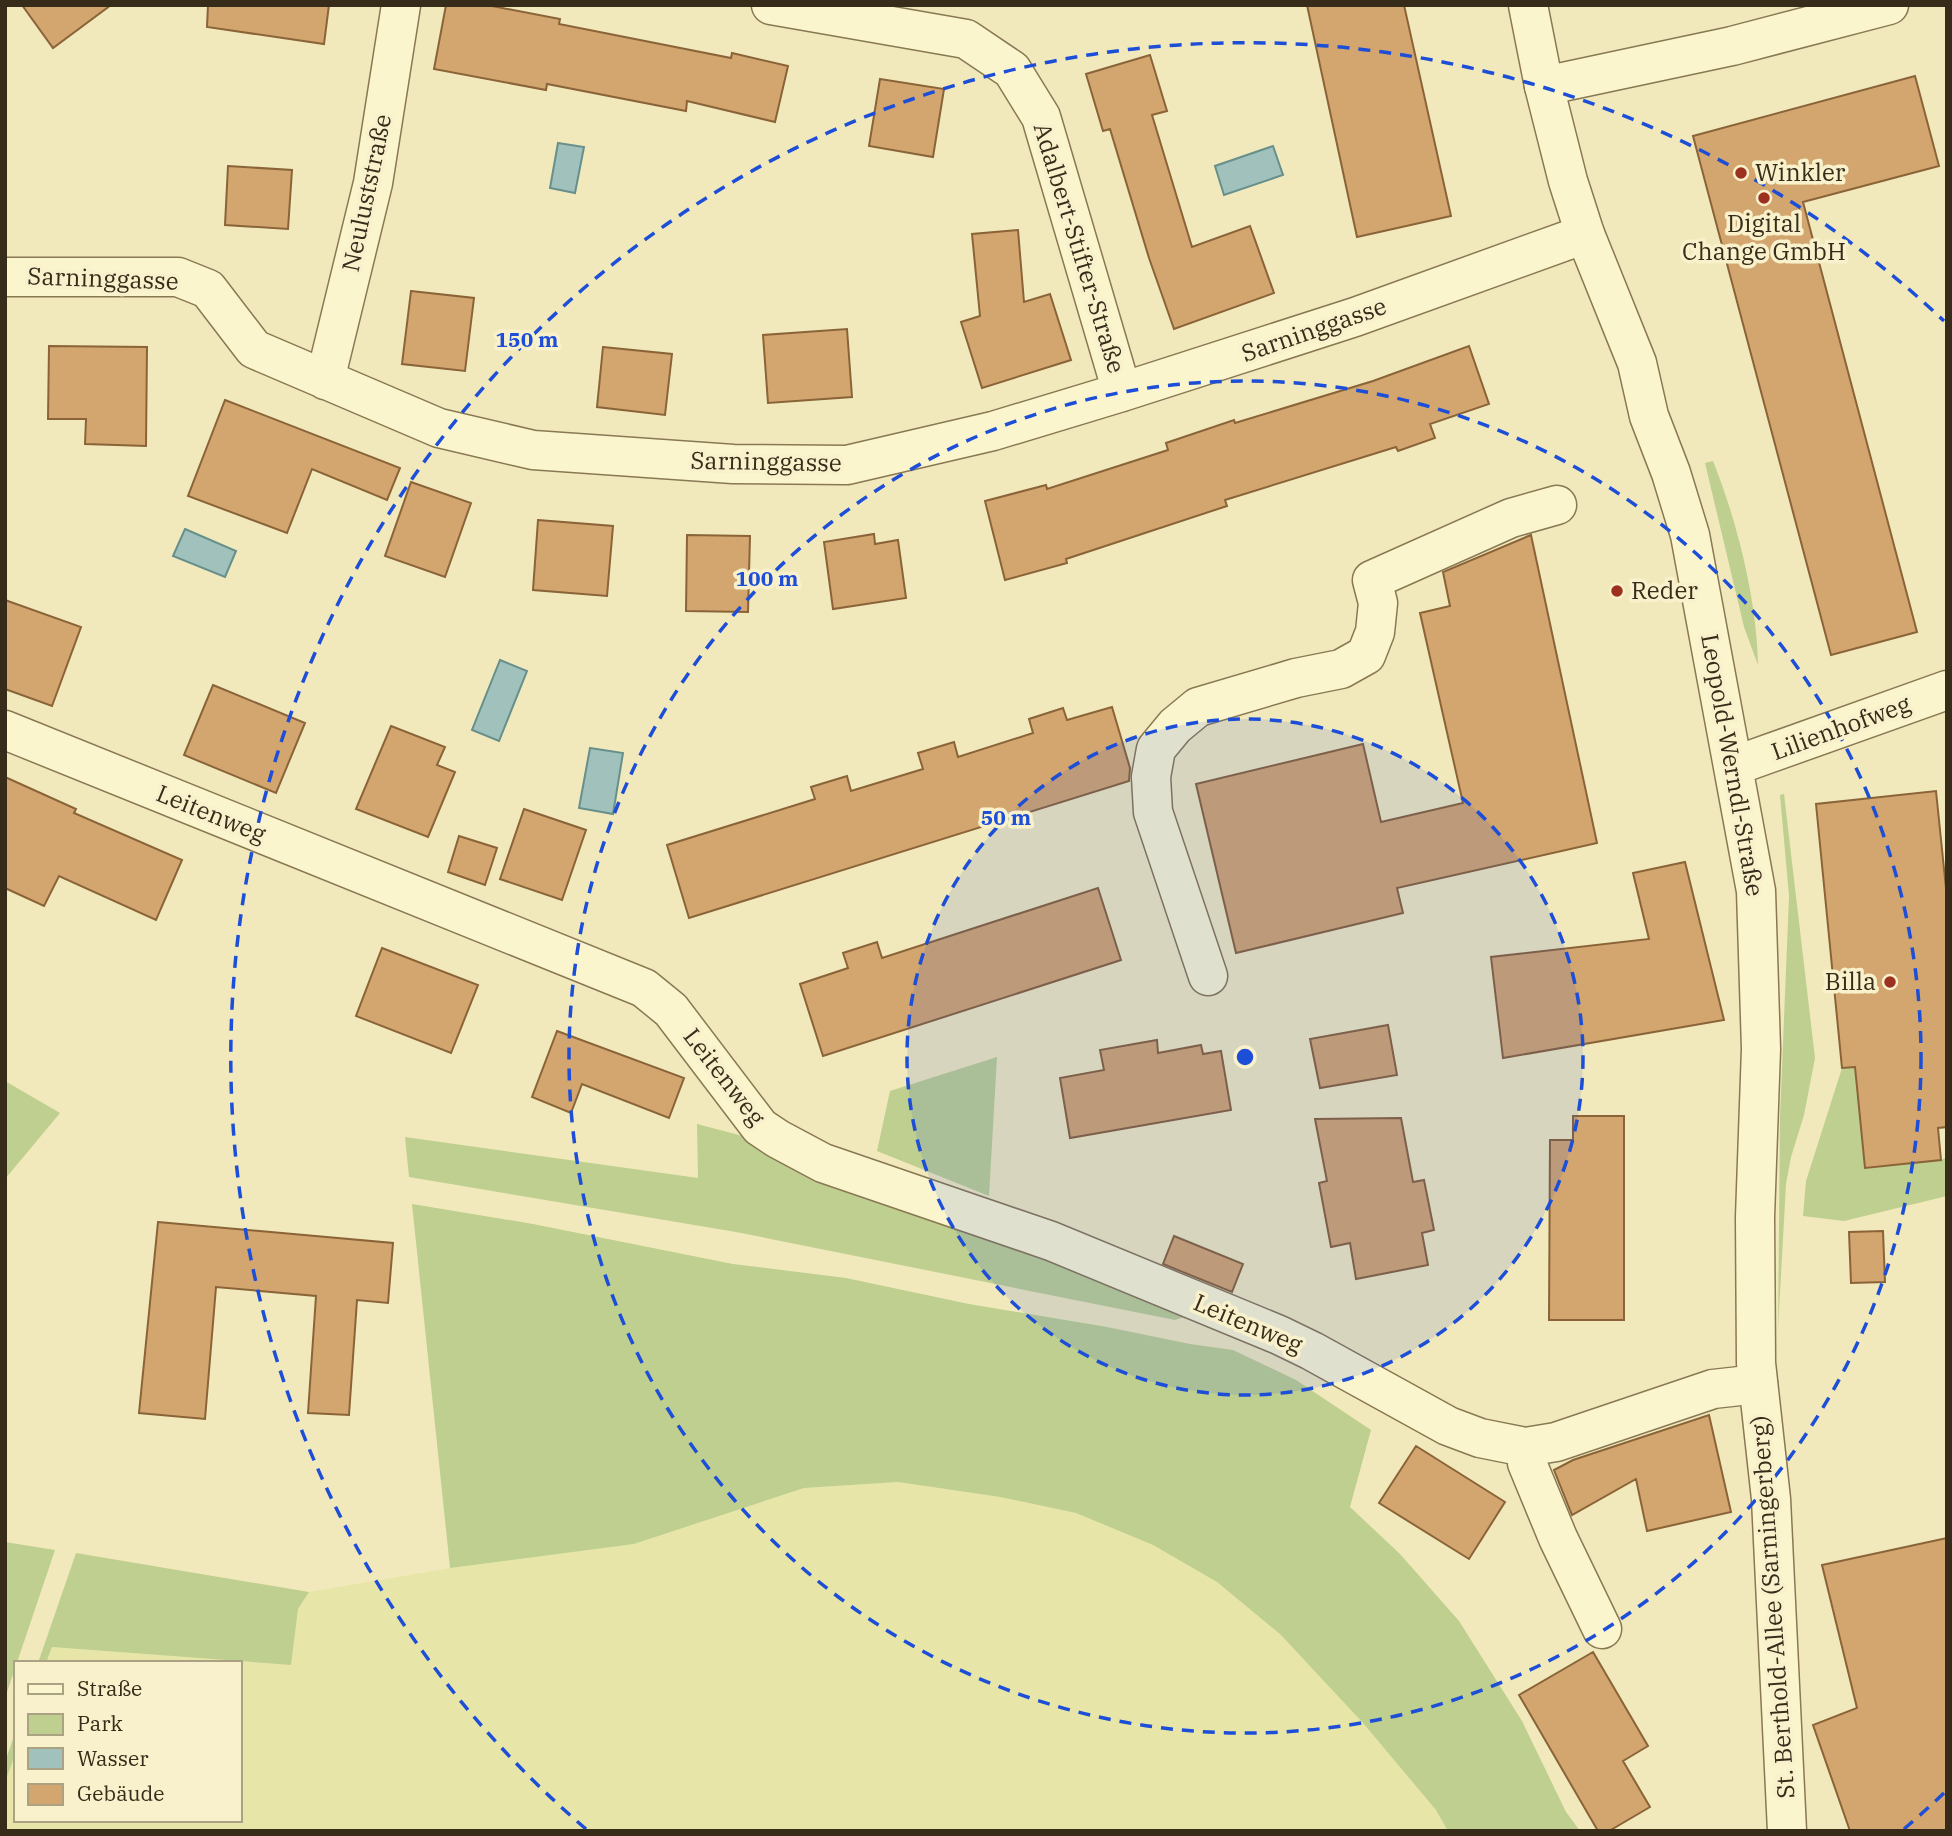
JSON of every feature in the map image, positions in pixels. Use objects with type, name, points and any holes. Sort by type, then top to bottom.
[{"type":"street","name":"Neuluststraße","points":[[325,380],[373,183],[401,5]]},
{"type":"street","name":"Adalbert-Stifter-Straße","points":[[771,5],[966,39],[1013,70],[1041,117],[1122,392]]},
{"type":"street","name":"Leopold-Werndl-Straße","points":[[1528,5],[1544,86],[1568,181],[1585,234],[1637,363],[1649,416],[1690,535],[1756,891],[1761,1049],[1755,1217],[1758,1384]]},
{"type":"street","points":[[1544,86],[1732,46],[1889,5]]},
{"type":"street","name":"Sarninggasse","points":[[5,277],[178,277],[208,289],[254,349],[439,428],[533,450],[733,464],[847,465],[993,431],[1122,392],[1355,317],[1585,234]]},
{"type":"street","points":[[1208,976],[1153,812],[1151,777],[1156,749],[1175,726],[1198,707],[1296,678],[1341,668],[1366,655],[1376,632],[1378,603],[1372,580],[1511,517],[1556,505]]},
{"type":"street","name":"Lilienhofweg","points":[[1734,766],[1947,690]]},
{"type":"street","name":"Leitenweg","points":[[5,730],[644,988],[671,1010],[760,1127],[778,1139],[823,1163],[1051,1241],[1279,1335],[1448,1426],[1480,1438],[1504,1445],[1525,1447],[1556,1442],[1713,1389],[1758,1384]]},
{"type":"street","name":"St. Berthold-Allee (Sarningerberg)","points":[[1758,1384],[1771,1499],[1787,1831]]},
{"type":"street","points":[[1525,1447],[1527,1463],[1558,1538],[1602,1629]]},
{"type":"shaded area","points":[[898,1482],[1000,1497],[1076,1513],[1153,1545],[1217,1582],[1280,1634],[1363,1723],[1436,1810],[1448,1831],[5,1831],[5,1782],[14,1757],[14,1822],[242,1822],[242,1661],[291,1665],[298,1609],[309,1592],[450,1568],[634,1544],[804,1488]]},
{"type":"shaded area","points":[[52,1647],[238,1661],[47,1661]]},
{"type":"green space","points":[[1713,461],[1730,509],[1750,588],[1758,665],[1744,627],[1705,463]]},
{"type":"green space","points":[[1784,794],[1815,1058],[1786,1184],[1778,1329],[1780,1117],[1789,896],[1780,795]]},
{"type":"green space","points":[[997,1057],[989,1196],[877,1151],[890,1091]]},
{"type":"green space","points":[[1855,1067],[1865,1167],[1941,1160],[1947,1157],[1947,1196],[1844,1221],[1803,1216],[1806,1181],[1842,1068]]},
{"type":"green space","points":[[5,1081],[60,1113],[5,1179]]},
{"type":"green space","points":[[697,1124],[758,1140],[902,1204],[1194,1314],[1175,1320],[736,1232],[409,1177],[405,1137],[698,1178]]},
{"type":"green space","points":[[412,1204],[533,1224],[733,1264],[846,1278],[969,1304],[1233,1350],[1296,1380],[1371,1430],[1350,1507],[1400,1554],[1459,1621],[1522,1721],[1566,1812],[1580,1831],[1448,1831],[1436,1810],[1363,1723],[1280,1634],[1217,1582],[1153,1545],[1076,1513],[1000,1497],[898,1482],[804,1488],[634,1544],[450,1568]]},
{"type":"green space","points":[[5,1542],[55,1550],[18,1661],[14,1661],[14,1671],[5,1698]]},
{"type":"green space","points":[[76,1553],[309,1592],[298,1609],[291,1665],[52,1647],[47,1661],[39,1661]]},
{"type":"green space","points":[[14,1736],[14,1757],[5,1782],[5,1762]]},
{"type":"water","points":[[558,143],[584,147],[575,193],[550,188]]},
{"type":"water","points":[[1273,146],[1283,175],[1224,195],[1215,166]]},
{"type":"water","points":[[185,529],[236,551],[225,577],[173,556]]},
{"type":"water","points":[[500,660],[527,671],[499,741],[472,730]]},
{"type":"water","points":[[590,748],[623,753],[613,814],[579,808]]},
{"type":"building","points":[[22,5],[111,5],[53,48]]},
{"type":"building","points":[[208,5],[329,5],[324,44],[207,27]]},
{"type":"building","points":[[446,5],[487,5],[560,19],[559,24],[731,58],[732,53],[788,66],[775,122],[687,101],[686,111],[547,84],[546,90],[434,69]]},
{"type":"building","points":[[1307,5],[1404,5],[1451,216],[1357,237]]},
{"type":"building","points":[[1150,55],[1167,111],[1152,115],[1192,247],[1250,226],[1274,293],[1174,329],[1149,258],[1110,129],[1103,131],[1086,74]]},
{"type":"building","points":[[1915,76],[1939,166],[1803,202],[1917,632],[1831,655],[1693,136]]},
{"type":"building","points":[[880,79],[944,89],[933,157],[869,146]]},
{"type":"building","points":[[228,166],[292,170],[288,229],[225,225]]},
{"type":"building","points":[[1018,230],[1024,302],[1050,294],[1071,360],[982,388],[961,322],[980,316],[972,234]]},
{"type":"building","points":[[411,291],[474,298],[465,371],[402,364]]},
{"type":"building","points":[[847,329],[852,397],[768,403],[763,335]]},
{"type":"building","points":[[49,346],[147,347],[146,446],[85,444],[86,419],[48,419]]},
{"type":"building","points":[[1469,346],[1489,404],[1430,424],[1435,438],[1398,451],[1396,447],[1225,500],[1227,506],[1066,559],[1067,563],[1005,580],[985,501],[1046,485],[1047,489],[1168,450],[1166,443],[1234,420],[1235,423],[1373,381]]},
{"type":"building","points":[[603,347],[672,354],[665,415],[597,407]]},
{"type":"building","points":[[225,400],[400,468],[387,500],[312,469],[287,533],[188,496]]},
{"type":"building","points":[[411,482],[471,503],[445,577],[385,556]]},
{"type":"building","points":[[538,520],[613,526],[607,596],[533,590]]},
{"type":"building","points":[[874,534],[875,544],[898,540],[906,598],[833,609],[824,542]]},
{"type":"building","points":[[687,535],[750,536],[748,612],[686,611]]},
{"type":"building","points":[[1531,535],[1597,843],[1397,888],[1403,913],[1236,953],[1196,784],[1363,744],[1381,822],[1463,803],[1420,613],[1450,606],[1443,572]]},
{"type":"building","points":[[5,600],[81,627],[52,706],[5,689]]},
{"type":"building","points":[[213,685],[305,723],[276,793],[184,755]]},
{"type":"building","points":[[1112,707],[1130,768],[1129,781],[689,918],[667,845],[815,799],[811,787],[847,776],[851,791],[923,769],[918,753],[954,742],[958,757],[1033,733],[1029,719],[1063,708],[1067,720]]},
{"type":"building","points":[[391,726],[445,747],[437,765],[455,772],[428,837],[356,809]]},
{"type":"building","points":[[5,777],[76,809],[74,813],[182,860],[156,920],[59,876],[44,906],[5,888]]},
{"type":"building","name":"Billa","points":[[1936,791],[1947,898],[1947,1127],[1938,1128],[1941,1160],[1865,1168],[1855,1067],[1842,1068],[1816,804]]},
{"type":"building","points":[[524,809],[586,830],[562,900],[500,879]]},
{"type":"building","points":[[459,836],[497,848],[485,885],[448,872]]},
{"type":"building","points":[[1685,862],[1724,1020],[1503,1058],[1491,957],[1649,939],[1633,873]]},
{"type":"building","points":[[1098,888],[1121,960],[823,1056],[800,984],[848,968],[843,953],[877,942],[882,958]]},
{"type":"building","points":[[382,948],[478,985],[451,1053],[356,1016]]},
{"type":"building","points":[[1388,1025],[1397,1075],[1320,1088],[1310,1039]]},
{"type":"building","points":[[557,1031],[684,1078],[669,1118],[582,1084],[571,1113],[532,1097]]},
{"type":"building","points":[[1157,1040],[1158,1053],[1201,1045],[1203,1054],[1221,1051],[1231,1110],[1070,1138],[1060,1078],[1104,1070],[1100,1050]]},
{"type":"building","points":[[1573,1116],[1624,1116],[1624,1320],[1549,1320],[1550,1140],[1573,1140]]},
{"type":"building","points":[[1401,1118],[1413,1182],[1424,1180],[1434,1230],[1422,1233],[1428,1265],[1356,1279],[1350,1243],[1331,1247],[1319,1183],[1327,1181],[1315,1119]]},
{"type":"building","points":[[158,1222],[393,1243],[388,1303],[357,1300],[349,1415],[308,1413],[316,1296],[216,1287],[205,1419],[139,1413]]},
{"type":"building","points":[[1883,1231],[1885,1282],[1851,1283],[1849,1232]]},
{"type":"building","points":[[1174,1236],[1243,1264],[1232,1292],[1163,1264]]},
{"type":"building","points":[[1709,1415],[1731,1512],[1647,1531],[1636,1479],[1572,1515],[1554,1470],[1573,1460]]},
{"type":"building","points":[[1416,1446],[1505,1502],[1469,1559],[1379,1503]]},
{"type":"building","points":[[1947,1538],[1947,1831],[1850,1831],[1813,1725],[1857,1708],[1822,1565]]},
{"type":"building","points":[[1593,1652],[1648,1746],[1623,1761],[1650,1807],[1609,1831],[1598,1831],[1519,1695]]},
{"type":"place","name":"Winkler","points":[[1741,173]]},
{"type":"place","name":"Digital Change GmbH","points":[[1764,198]]},
{"type":"place","name":"Reder","points":[[1617,591]]},
{"type":"place","name":"Billa","points":[[1890,982]]}]
